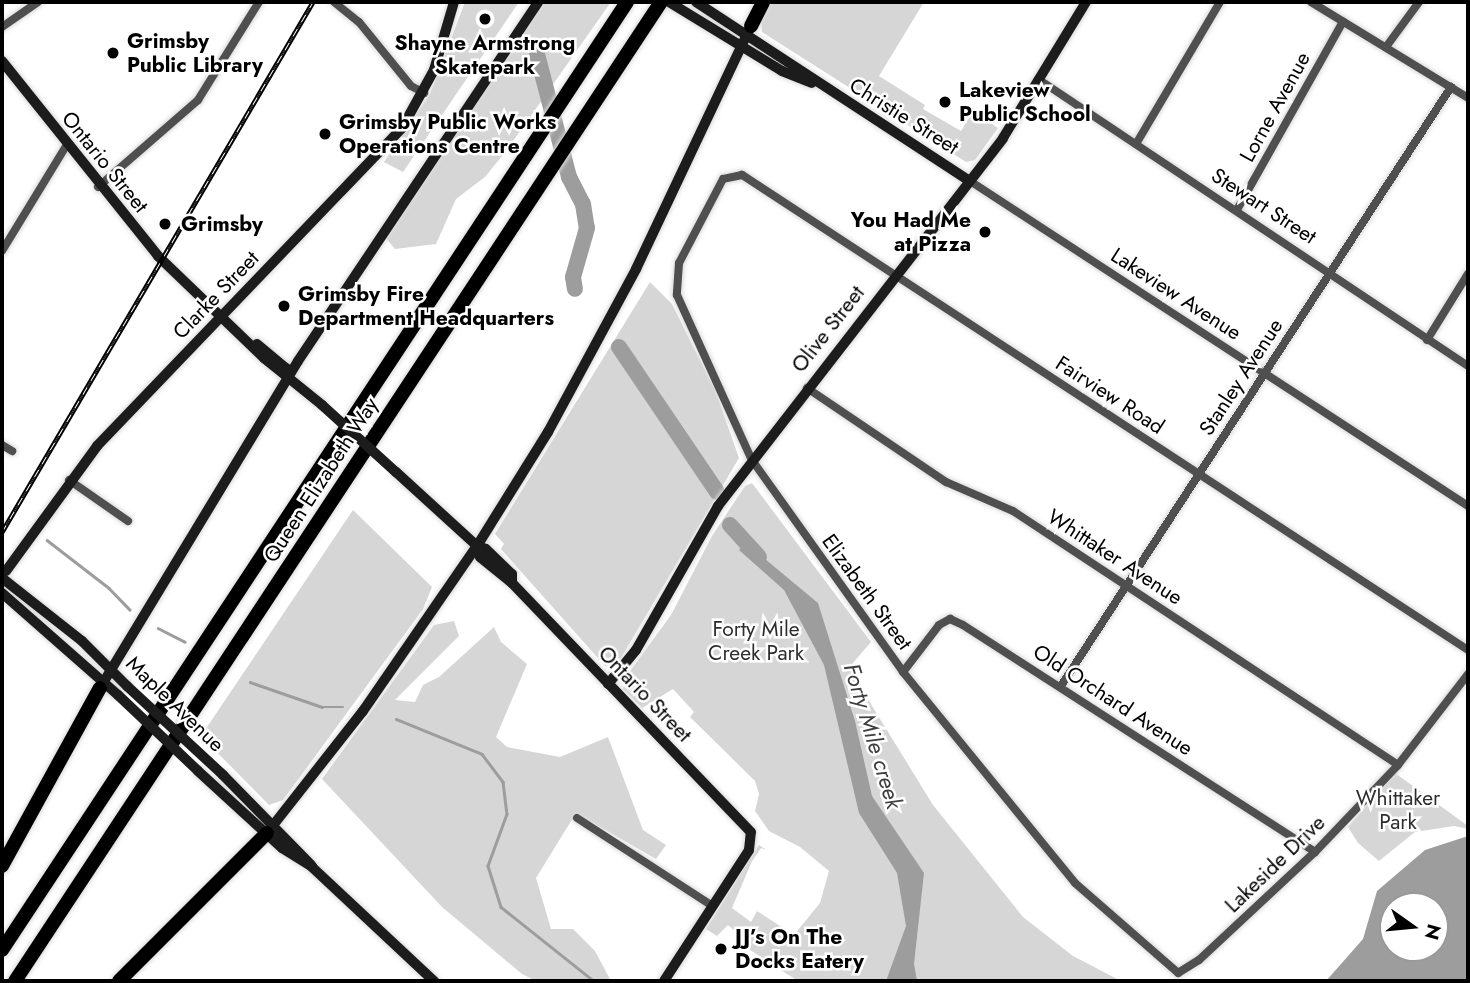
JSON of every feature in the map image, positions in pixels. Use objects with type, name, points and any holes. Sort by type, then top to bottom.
[{"type":"highway","name":"Queen Elizabeth Way","points":[[2,950],[627,2]]},
{"type":"highway","name":"Queen Elizabeth Way","points":[[15,981],[661,2]]},
{"type":"highway","points":[[749,30],[763,2]]},
{"type":"highway","points":[[2,866],[102,684]]},
{"type":"highway","points":[[119,981],[271,828]]},
{"type":"street","points":[[2,27],[38,2]]},
{"type":"street","points":[[98,187],[198,100],[259,2]]},
{"type":"street","points":[[334,2],[359,22],[411,86],[424,93]]},
{"type":"street","name":"Clarke Street","points":[[4,574],[69,480],[124,416],[374,163],[424,93],[454,2]]},
{"type":"street","points":[[102,684],[288,376],[538,2]]},
{"type":"street","name":"Christie Street","points":[[669,2],[782,71],[818,85]]},
{"type":"street","name":"Olive Street","points":[[608,684],[636,650],[707,525],[752,460],[1003,138],[1086,2]]},
{"type":"street","points":[[1136,144],[1220,2]]},
{"type":"street","points":[[1311,2],[1468,98]]},
{"type":"street","points":[[1386,47],[1419,2]]},
{"type":"street","name":"Christie Street","points":[[700,4],[749,30],[818,85],[970,181]]},
{"type":"street","name":"Lorne Avenue","points":[[1238,208],[1343,22]]},
{"type":"street","points":[[271,828],[363,711],[477,546],[607,326],[749,30]]},
{"type":"street","name":"Ontario Street","points":[[2,61],[98,187],[158,256],[477,546],[480,556],[512,583],[751,832],[711,905]]},
{"type":"street","name":"Stewart Street","points":[[1038,79],[1331,270],[1427,340],[1468,366]]},
{"type":"street","name":"Stanley Avenue","points":[[1061,687],[1451,87]]},
{"type":"street","points":[[2,251],[66,146]]},
{"type":"street","name":"Fairview Road","points":[[732,174],[742,175],[1468,650]]},
{"type":"street","name":"Elizabeth Street","points":[[732,174],[723,179],[679,263],[677,295],[752,460],[903,672],[1075,883],[1178,973]]},
{"type":"street","name":"Lakeview Avenue","points":[[970,181],[1468,506]]},
{"type":"street","points":[[1427,340],[1468,274]]},
{"type":"street","name":"Whittaker Avenue","points":[[807,388],[946,482],[1013,511],[1398,765]]},
{"type":"street","points":[[2,445],[12,451]]},
{"type":"street","points":[[69,480],[128,521]]},
{"type":"street","name":"Maple Avenue","points":[[4,574],[25,602],[102,684],[118,695],[215,785],[271,828]]},
{"type":"street","name":"Maple Avenue","points":[[2,593],[25,602],[110,668],[223,775],[271,828],[434,981]]},
{"type":"street","name":"Old Orchard Avenue","points":[[903,672],[939,625],[950,619],[1061,687],[1315,852]]},
{"type":"street","name":"Lakeside Drive","points":[[1178,973],[1199,960],[1315,852],[1398,765],[1468,674]]},
{"type":"street","points":[[577,818],[711,905],[664,981]]},
{"type":"green space","points":[[465,2],[519,2],[403,172],[384,162],[430,94]]},
{"type":"green space","points":[[544,2],[611,2],[506,151],[485,177],[456,199],[436,244],[395,249],[385,237]]},
{"type":"green space","points":[[772,2],[924,2],[879,76],[925,105],[923,109],[961,131],[971,115],[978,115],[998,128],[975,160],[966,162],[762,32],[761,20]]},
{"type":"green space","name":"Forty Mile Creek Park","points":[[650,282],[672,304],[715,390],[739,458],[615,668],[605,666],[501,549],[504,544],[495,534]]},
{"type":"green space","name":"Forty Mile Creek Park","points":[[752,483],[871,642],[853,663],[853,675],[933,805],[1023,917],[1073,956],[1121,981],[798,981],[741,944],[744,939],[728,925],[717,936],[706,929],[759,845],[767,850],[761,848],[752,861],[732,908],[751,922],[757,911],[794,935],[820,903],[829,871],[800,847],[769,831],[755,811],[759,794],[755,781],[690,717],[694,712],[673,689],[642,708],[623,689],[625,678],[671,615],[712,536],[745,486]]},
{"type":"green space","points":[[353,510],[432,587],[423,609],[283,800],[269,805],[201,736]]},
{"type":"green space","points":[[454,621],[459,636],[395,700],[415,702],[423,685],[439,677],[494,627],[501,642],[527,664],[496,737],[507,747],[560,757],[608,737],[643,830],[666,845],[656,859],[576,813],[536,878],[551,929],[573,929],[595,951],[611,981],[536,981],[522,974],[442,907],[322,779],[434,625]]},
{"type":"green space","name":"Whittaker Park","points":[[1395,773],[1468,826],[1468,829],[1454,826],[1415,832],[1379,861],[1358,843],[1348,827]]},
{"type":"shaded area","points":[[750,538],[759,554],[818,603],[855,721],[872,796],[924,873],[914,964],[917,981],[886,981],[906,926],[897,873],[859,813],[824,665],[784,590],[739,550]]},
{"type":"shaded area","points":[[1468,836],[1468,981],[1326,981],[1363,939],[1377,891],[1425,850]]},
{"type":"waterway","name":"Forty Mile creek","points":[[537,54],[569,177],[583,204],[587,228],[573,277],[575,289]]},
{"type":"waterway","name":"Forty Mile creek","points":[[619,347],[717,492]]},
{"type":"waterway","name":"Forty Mile creek","points":[[730,525],[759,557]]},
{"type":"waterway","points":[[47,540],[109,588],[130,610]]},
{"type":"waterway","points":[[158,628],[185,642]]},
{"type":"waterway","points":[[250,682],[322,707],[343,707]]},
{"type":"waterway","points":[[396,719],[482,754],[503,782],[507,814],[488,866],[501,907],[594,981]]},
{"type":"railway","points":[[2,532],[313,2]]},
{"type":"place","name":"Shayne Armstrong Skatepark","points":[[485,19]]},
{"type":"place","name":"Grimsby Public Library","points":[[113,53]]},
{"type":"place","name":"Lakeview Public School","points":[[945,102]]},
{"type":"place","name":"Grimsby Public Works Operations Centre","points":[[325,134]]},
{"type":"place","name":"Grimsby","points":[[165,224]]},
{"type":"place","name":"You Had Me at Pizza","points":[[985,232]]},
{"type":"place","name":"Grimsby Fire Department Headquarters","points":[[284,306]]},
{"type":"place","name":"JJ’s On The Docks Eatery","points":[[721,949]]}]
